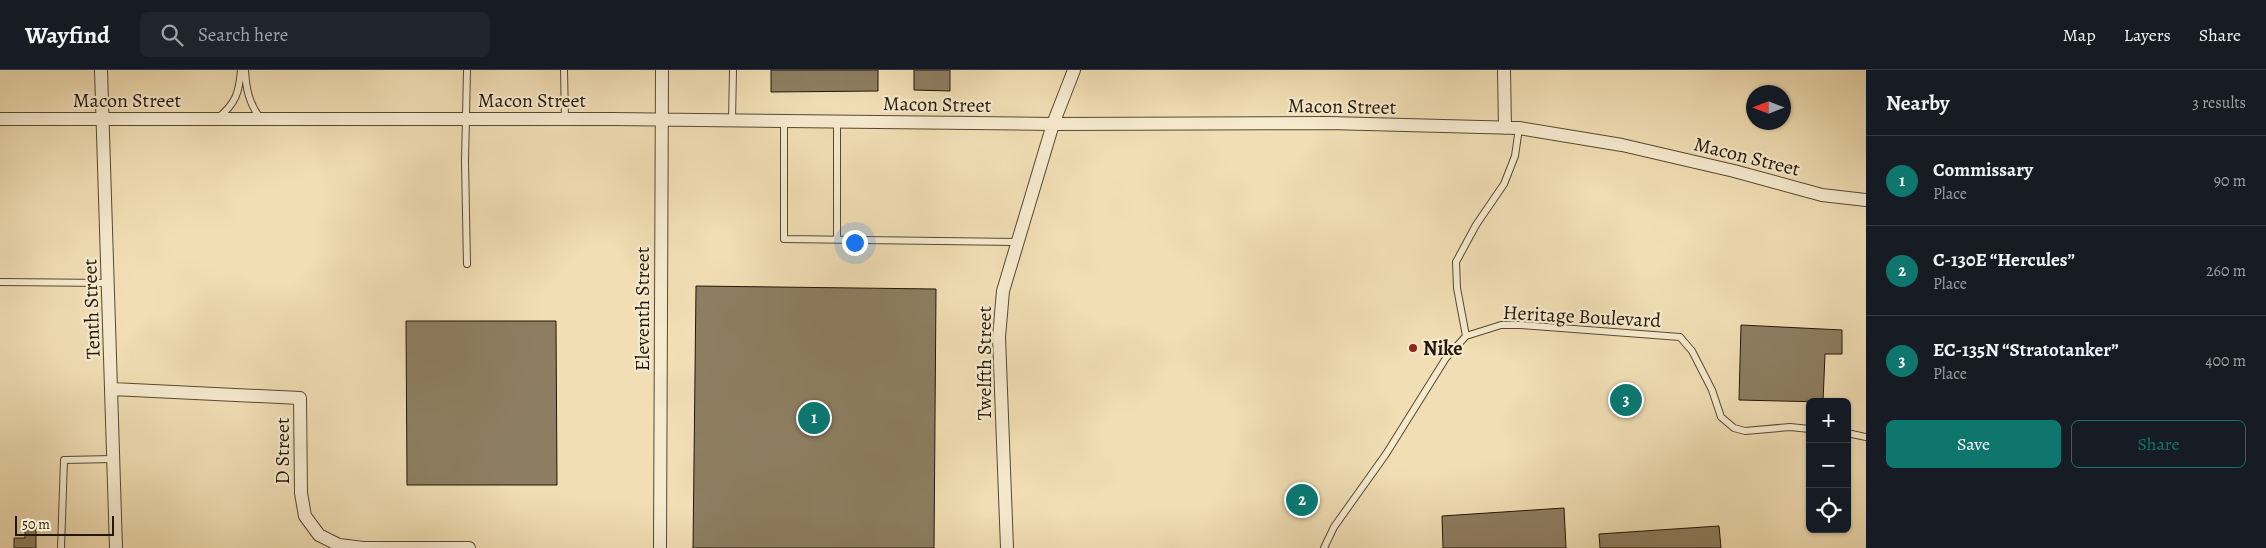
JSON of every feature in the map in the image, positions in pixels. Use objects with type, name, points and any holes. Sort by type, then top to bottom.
[{"type":"street","name":"Tenth Street","points":[[101,70],[116,548]]},
{"type":"street","name":"Eleventh Street","points":[[660,548],[662,70]]},
{"type":"street","name":"Twelfth Street","points":[[1007,548],[999,337],[1003,291],[1053,124],[1074,70]]},
{"type":"street","points":[[1504,70],[1504,128]]},
{"type":"street","name":"Macon Street","points":[[0,119],[662,119],[1053,124],[1329,123],[1519,128],[1622,145],[1734,171],[1822,195],[1866,200]]},
{"type":"street","name":"D Street","points":[[112,390],[300,398],[301,493],[305,516],[319,534],[339,545],[362,548],[469,548]]},
{"type":"lane","points":[[218,118],[230,108],[238,96],[243,70]]},
{"type":"lane","points":[[243,70],[247,94],[252,107],[260,118]]},
{"type":"lane","points":[[467,264],[465,162],[468,70]]},
{"type":"lane","points":[[564,70],[565,120]]},
{"type":"lane","points":[[732,120],[733,70]]},
{"type":"lane","points":[[784,121],[784,239],[1017,242]]},
{"type":"lane","points":[[837,122],[837,240]]},
{"type":"lane","points":[[1324,548],[1334,527],[1386,454],[1446,358],[1466,336],[1457,288],[1456,262],[1476,224],[1504,184],[1514,156],[1519,128]]},
{"type":"lane","points":[[0,282],[109,283]]},
{"type":"lane","name":"Heritage Boulevard","points":[[1466,336],[1501,325],[1521,325],[1680,337],[1692,352],[1708,383],[1720,417],[1734,428],[1745,431],[1790,427],[1806,429]]},
{"type":"lane","points":[[1851,435],[1866,437]]},
{"type":"lane","points":[[62,548],[64,460],[114,459]]},
{"type":"building","points":[[771,70],[878,70],[878,91],[771,92]]},
{"type":"building","points":[[914,70],[950,70],[950,91],[914,90]]},
{"type":"building","points":[[696,286],[936,289],[934,548],[693,548]]},
{"type":"building","points":[[406,321],[556,321],[557,485],[407,485]]},
{"type":"building","points":[[1741,325],[1842,330],[1842,354],[1825,354],[1823,398],[1806,398],[1806,402],[1739,400]]},
{"type":"building","points":[[1564,508],[1566,548],[1443,548],[1442,516]]},
{"type":"building","points":[[25,526],[36,526],[36,548],[14,548],[14,538],[25,538]]},
{"type":"building","points":[[1719,526],[1721,548],[1600,548],[1599,534]]},
{"type":"place","name":"Nike","points":[[1413,348]]},
{"type":"place","name":"EC-135N “Stratotanker”","points":[[1626,400]]},
{"type":"place","name":"Commissary","points":[[814,418]]},
{"type":"place","name":"C-130E “Hercules”","points":[[1302,500]]}]
